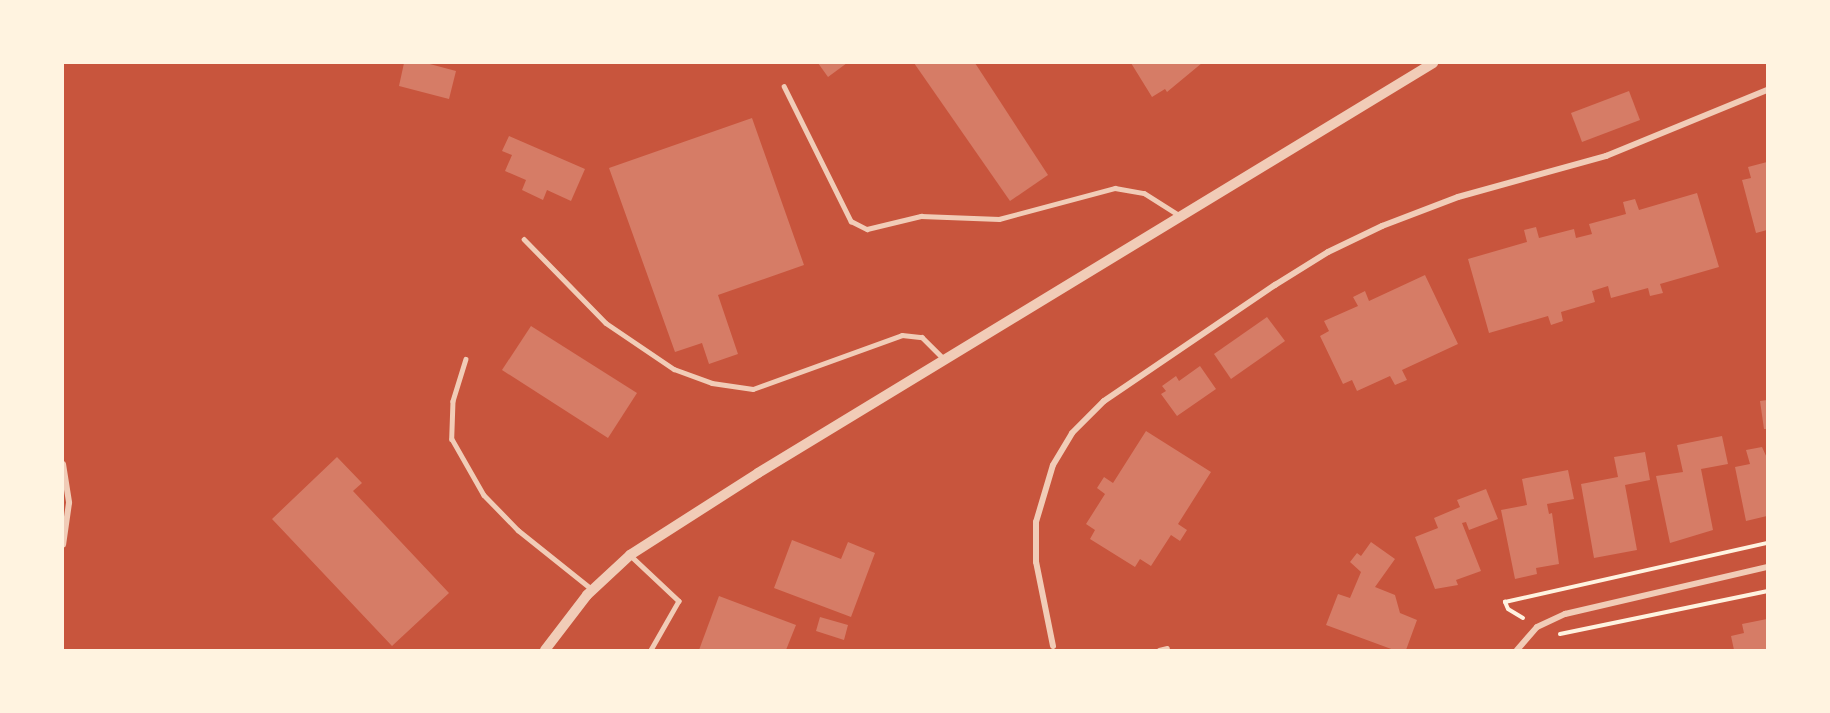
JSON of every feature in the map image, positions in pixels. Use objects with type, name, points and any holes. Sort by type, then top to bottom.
[{"type":"street","points":[[545,650],[593,590],[630,555],[1433,63]]},
{"type":"street","points":[[1054,648],[1036,562],[1036,522],[1053,465],[1072,433],[1104,401],[1275,285],[1328,252],[1382,226],[1458,197],[1606,156],[1767,90]]},
{"type":"street","points":[[63,464],[69,503],[63,545]]},
{"type":"street","points":[[1517,650],[1537,627],[1565,614],[1767,567]]},
{"type":"lane","points":[[783,86],[851,221],[867,229],[921,216],[999,219],[1115,188],[1144,193],[1181,217]]},
{"type":"lane","points":[[524,239],[606,323],[674,369],[712,383],[753,389],[902,335],[922,338],[945,360]]},
{"type":"lane","points":[[466,359],[453,401],[452,439],[484,495],[518,530],[593,590]]},
{"type":"lane","points":[[630,555],[679,601],[651,650]]},
{"type":"lane","points":[[1159,650],[1167,648]]},
{"type":"path","points":[[1767,543],[1505,602],[1508,609],[1537,627],[1566,636],[1767,591]]},
{"type":"building","points":[[404,63],[426,63],[456,71],[449,99],[399,86]]},
{"type":"building","points":[[818,63],[847,63],[828,77]]},
{"type":"building","points":[[914,63],[975,63],[1048,175],[1010,201]]},
{"type":"building","points":[[1131,63],[1202,63],[1167,92],[1165,89],[1152,97]]},
{"type":"building","points":[[1629,91],[1640,120],[1582,142],[1571,113]]},
{"type":"building","points":[[752,118],[804,265],[718,295],[738,354],[709,364],[702,343],[675,352],[609,168]]},
{"type":"building","points":[[509,136],[585,169],[571,201],[547,190],[543,200],[522,190],[526,180],[505,171],[512,155],[502,151]]},
{"type":"building","points":[[1767,162],[1767,230],[1756,233],[1742,180],[1751,178],[1748,167]]},
{"type":"building","points":[[1697,193],[1719,267],[1660,284],[1663,293],[1650,296],[1648,288],[1611,298],[1608,286],[1592,291],[1595,302],[1561,312],[1563,321],[1551,325],[1548,316],[1489,333],[1468,259],[1527,242],[1524,230],[1536,227],[1539,238],[1574,229],[1576,238],[1592,234],[1589,224],[1626,214],[1623,202],[1635,199],[1639,210]]},
{"type":"building","points":[[1425,275],[1458,344],[1402,370],[1407,380],[1395,385],[1390,376],[1357,391],[1352,380],[1343,384],[1320,336],[1329,331],[1324,321],[1358,306],[1353,297],[1365,291],[1369,301]]},
{"type":"building","points":[[1267,317],[1285,341],[1231,379],[1214,354]]},
{"type":"building","points":[[531,326],[637,393],[608,438],[502,370]]},
{"type":"building","points":[[1200,366],[1216,389],[1177,416],[1161,394],[1166,391],[1162,386],[1176,376],[1179,381]]},
{"type":"building","points":[[1767,400],[1767,429],[1764,429],[1760,401]]},
{"type":"building","points":[[1146,431],[1211,472],[1178,524],[1187,530],[1180,541],[1171,535],[1151,566],[1140,559],[1135,567],[1090,539],[1095,530],[1086,524],[1105,494],[1097,488],[1104,477],[1113,483]]},
{"type":"building","points":[[1722,436],[1728,464],[1701,469],[1713,530],[1670,543],[1656,476],[1683,472],[1677,445]]},
{"type":"building","points":[[1762,447],[1767,458],[1767,516],[1746,521],[1735,467],[1750,464],[1746,450]]},
{"type":"building","points":[[1645,452],[1650,480],[1625,485],[1637,550],[1594,558],[1581,484],[1618,477],[1614,457]]},
{"type":"building","points":[[337,457],[362,483],[353,491],[449,593],[392,646],[272,519]]},
{"type":"building","points":[[1568,470],[1574,499],[1547,504],[1549,514],[1552,513],[1559,564],[1536,568],[1537,574],[1515,579],[1501,510],[1527,505],[1522,479]]},
{"type":"building","points":[[1486,489],[1498,519],[1469,530],[1466,522],[1462,523],[1481,571],[1456,580],[1458,585],[1435,589],[1415,537],[1438,528],[1434,518],[1460,507],[1457,500]]},
{"type":"building","points":[[792,540],[841,559],[848,542],[875,553],[851,617],[774,588]]},
{"type":"building","points":[[1371,542],[1395,559],[1375,587],[1395,595],[1400,613],[1417,620],[1406,650],[1394,650],[1326,625],[1338,594],[1350,598],[1361,572],[1350,562],[1357,553],[1361,556]]},
{"type":"building","points":[[719,596],[796,625],[786,650],[699,650]]},
{"type":"building","points":[[820,617],[848,625],[844,640],[816,631]]},
{"type":"building","points":[[1767,619],[1767,650],[1734,650],[1731,636],[1744,633],[1742,624]]}]
